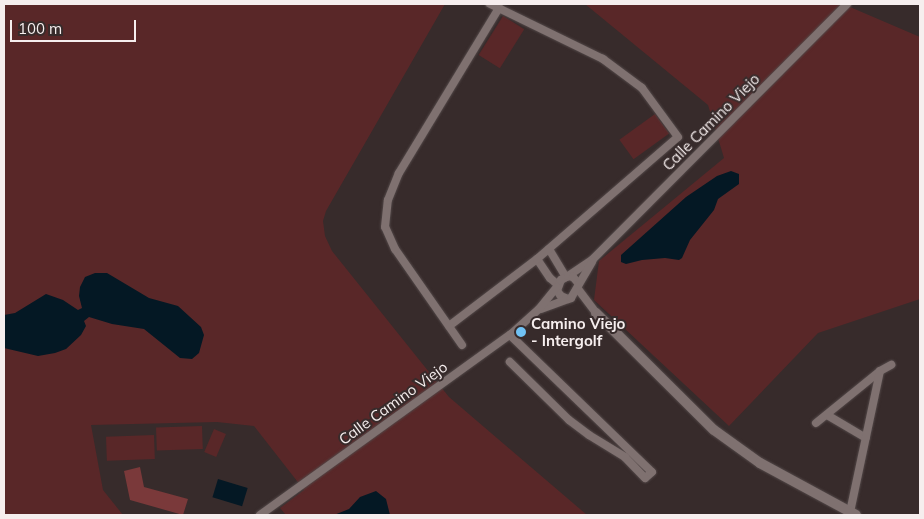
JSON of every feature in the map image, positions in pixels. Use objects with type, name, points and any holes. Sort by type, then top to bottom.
[{"type":"street","points":[[449,326],[550,249],[678,137],[642,88],[603,59],[490,4]]},
{"type":"street","name":"Calle Camino Viejo","points":[[567,276],[594,259],[847,4]]},
{"type":"street","points":[[462,345],[395,248],[385,226],[388,200],[399,173],[499,8]]},
{"type":"street","points":[[550,249],[567,276],[578,280],[578,287],[596,313],[714,430],[760,464],[853,514],[880,371]]},
{"type":"street","points":[[537,259],[558,286],[559,295],[570,298],[596,313]]},
{"type":"street","name":"Calle Camino Viejo","points":[[578,287],[594,259]]},
{"type":"street","points":[[558,286],[567,276]]},
{"type":"street","name":"Calle Camino Viejo","points":[[260,515],[510,336],[539,309],[558,286]]},
{"type":"street","points":[[570,298],[578,287]]},
{"type":"street","name":"Calle Camino Viejo","points":[[539,309],[570,298]]},
{"type":"street","points":[[510,336],[652,472],[645,478],[625,457],[569,420],[510,362]]},
{"type":"street","points":[[816,423],[891,364]]},
{"type":"street","points":[[827,415],[866,438]]},
{"type":"shaded area","points":[[4,4],[445,4],[326,211],[323,221],[325,236],[332,251],[449,397],[587,515],[286,515],[280,508],[304,490],[254,426],[217,422],[91,425],[103,490],[123,515],[4,515]]},
{"type":"shaded area","points":[[585,4],[843,4],[920,37],[920,299],[818,333],[729,426],[594,300],[599,261],[724,158],[708,105]]},
{"type":"shaded area","points":[[503,16],[524,29],[500,68],[479,55]]},
{"type":"shaded area","points":[[655,114],[669,133],[634,159],[619,140]]},
{"type":"shaded area","points":[[202,426],[203,449],[157,451],[156,428]]},
{"type":"shaded area","points":[[214,429],[226,434],[216,457],[204,452]]},
{"type":"shaded area","points":[[154,435],[155,459],[107,461],[106,437]]},
{"type":"water","points":[[731,171],[739,174],[739,184],[718,199],[714,210],[690,240],[682,258],[679,260],[665,258],[642,260],[626,264],[621,262],[621,255],[686,197],[717,176]]},
{"type":"water","points":[[95,273],[107,273],[149,298],[178,306],[201,327],[204,335],[199,353],[192,359],[180,358],[144,329],[112,324],[89,317],[84,321],[86,326],[81,335],[66,349],[38,356],[4,348],[4,315],[15,313],[46,294],[63,300],[78,310],[82,308],[79,296],[80,287],[85,277]]},
{"type":"water","points":[[218,479],[248,488],[242,506],[212,497]]},
{"type":"water","points":[[376,491],[386,499],[390,515],[334,515],[349,509],[360,497]]},
{"type":"building","points":[[140,467],[144,487],[188,499],[183,515],[130,500],[124,471]]},
{"type":"place","name":"Camino Viejo - Intergolf","points":[[521,332]]}]
